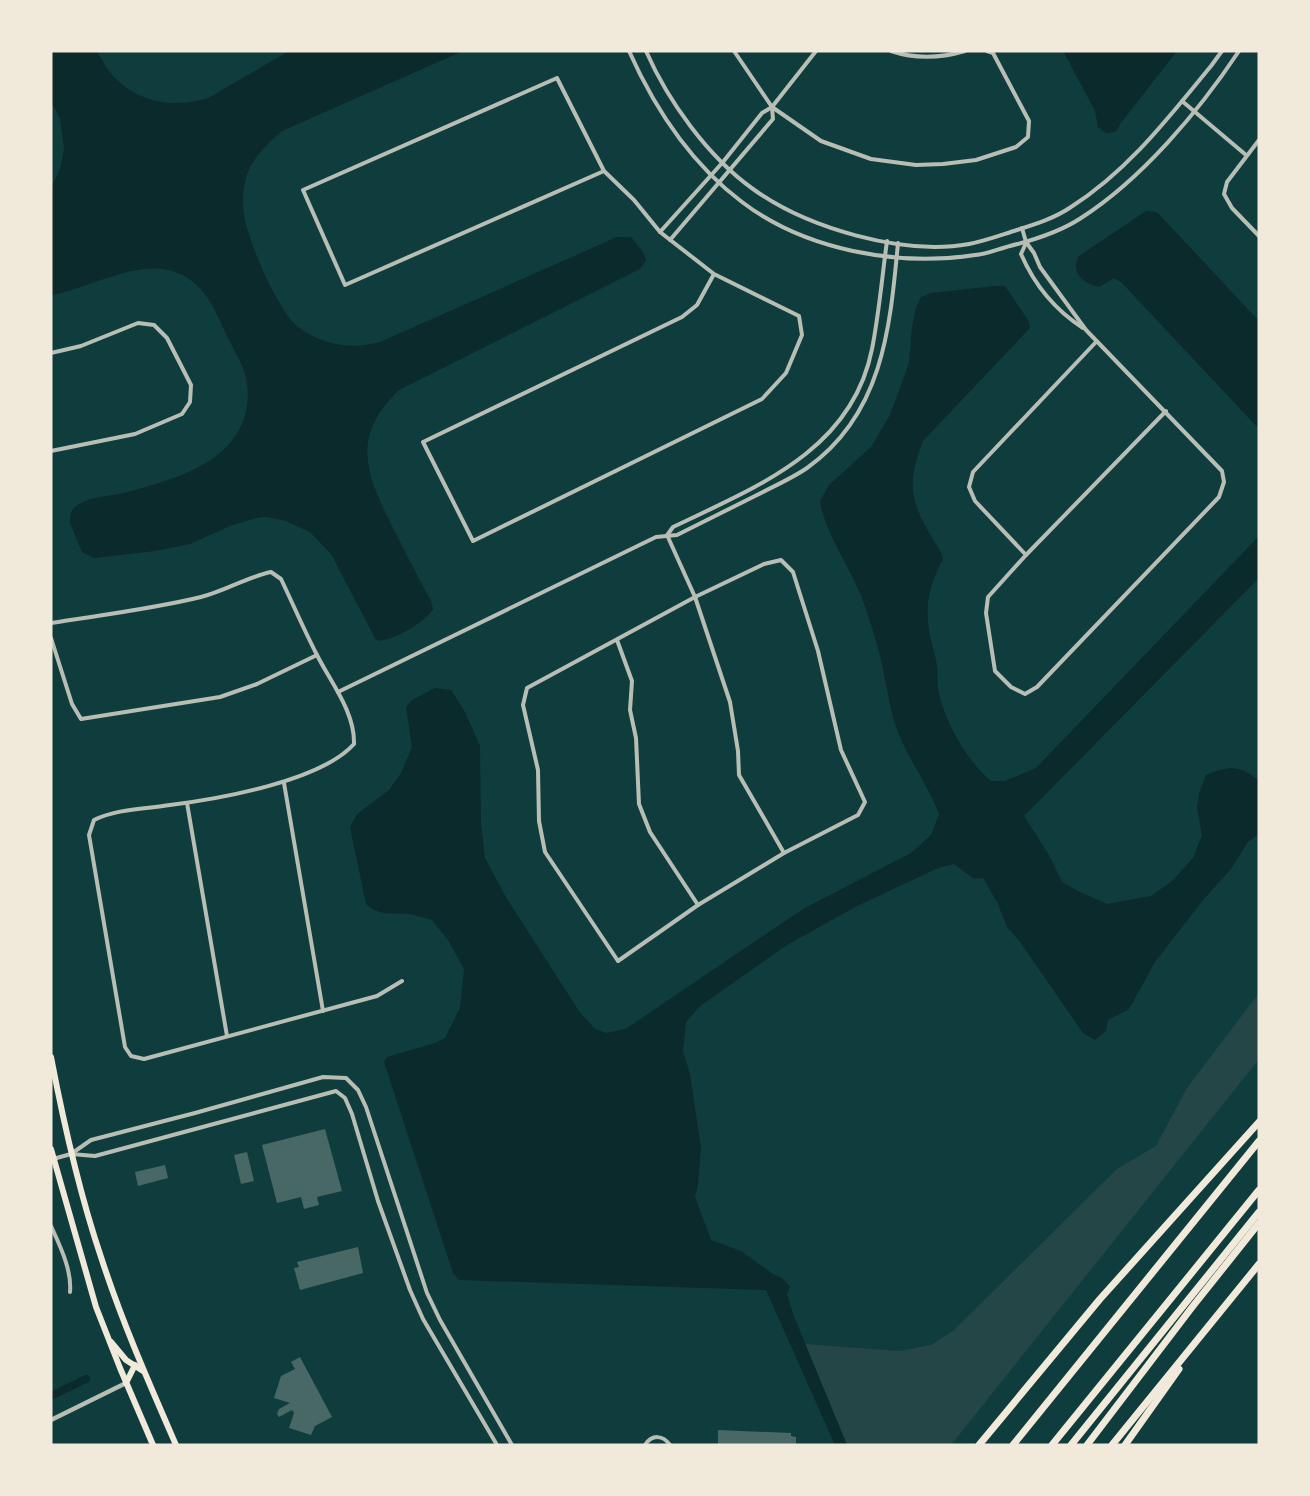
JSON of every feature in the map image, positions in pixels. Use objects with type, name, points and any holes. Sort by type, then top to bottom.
[{"type":"highway","points":[[980,1445],[1100,1299],[1259,1122]]},
{"type":"highway","points":[[1013,1445],[1259,1141]]},
{"type":"highway","points":[[1052,1445],[1259,1190]]},
{"type":"highway","points":[[1071,1445],[1259,1212]]},
{"type":"highway","points":[[1087,1445],[1259,1222]]},
{"type":"highway","points":[[1112,1445],[1259,1264]]},
{"type":"highway","points":[[1125,1445],[1220,1312]]},
{"type":"main road","points":[[51,1057],[71,1154],[101,1257],[137,1355],[177,1445]]},
{"type":"main road","points":[[51,1149],[96,1307],[153,1445]]},
{"type":"main road","points":[[108,1337],[126,1360],[144,1371]]},
{"type":"main road","points":[[126,1383],[135,1367],[137,1355]]},
{"type":"street","points":[[629,51],[646,88],[681,142],[711,175],[742,202],[788,229],[818,241],[857,252],[896,257],[941,258],[976,255],[1026,242],[1080,219],[1140,172],[1223,76],[1239,51]]},
{"type":"street","points":[[646,51],[657,75],[692,129],[752,189],[797,215],[826,226],[865,237],[935,246],[968,244],[1039,223],[1070,208],[1101,187],[1129,162],[1222,51]]},
{"type":"street","points":[[734,51],[772,107],[821,141],[871,159],[916,165],[976,160],[1016,147],[1028,137],[1029,121],[993,53],[987,51]]},
{"type":"street","points":[[660,232],[723,162],[762,113],[772,107],[816,51]]},
{"type":"street","points":[[891,51],[899,54],[933,57],[965,51]]},
{"type":"street","points":[[604,171],[345,285],[303,190],[557,78],[604,171],[634,200],[660,232],[714,274],[799,316],[802,335],[786,373],[762,399],[473,542],[423,442],[682,316],[697,305],[714,274]]},
{"type":"street","points":[[1182,101],[1246,155]]},
{"type":"street","points":[[670,240],[772,119],[772,107]]},
{"type":"street","points":[[1259,140],[1227,182],[1224,194],[1232,208],[1259,236]]},
{"type":"street","points":[[1022,228],[1026,242],[1050,284],[1086,330],[1166,411],[1222,471],[1224,482],[1219,497],[1037,687],[1025,694],[1011,687],[994,671],[986,613],[988,597],[1166,411]]},
{"type":"street","points":[[667,535],[673,527],[788,468],[832,432],[844,416],[859,388],[872,350],[887,241]]},
{"type":"street","points":[[1026,242],[1021,254],[1035,281],[1061,312],[1086,330]]},
{"type":"street","points":[[338,692],[646,541],[667,535],[677,536],[793,477],[821,457],[839,440],[860,412],[875,379],[885,340],[898,243]]},
{"type":"street","points":[[51,353],[81,346],[138,323],[154,325],[166,338],[191,385],[190,402],[182,414],[135,434],[51,451]]},
{"type":"street","points":[[1026,555],[975,501],[969,487],[973,472],[1096,342]]},
{"type":"street","points":[[667,535],[695,597],[730,702],[738,751],[739,775],[784,853]]},
{"type":"street","points":[[781,560],[794,572],[818,651],[841,750],[864,802],[858,814],[784,853],[698,905],[618,961],[545,852],[539,821],[538,770],[523,705],[527,688],[695,597],[764,564],[781,560]]},
{"type":"street","points":[[51,623],[159,606],[204,596],[260,574],[271,572],[281,579],[355,731],[354,744],[345,755],[284,783],[187,803],[106,814],[94,820],[89,835],[125,1047],[131,1056],[144,1059],[377,996],[402,981]]},
{"type":"street","points":[[51,638],[72,704],[81,719],[220,697],[257,684],[317,655]]},
{"type":"street","points":[[617,640],[632,681],[630,710],[636,738],[639,804],[650,832],[698,905]]},
{"type":"street","points":[[284,783],[322,1011]]},
{"type":"street","points":[[187,803],[227,1036]]},
{"type":"street","points":[[54,1159],[71,1154],[91,1140],[323,1077],[346,1078],[358,1090],[366,1107],[427,1293],[440,1320],[512,1445]]},
{"type":"street","points":[[71,1154],[95,1156],[336,1091],[345,1098],[352,1114],[372,1183],[410,1290],[423,1319],[497,1445]]},
{"type":"street","points":[[51,1226],[71,1282],[70,1292]]},
{"type":"street","points":[[51,1420],[126,1383]]},
{"type":"street","points":[[645,1445],[649,1439],[657,1437],[665,1439],[670,1445]]},
{"type":"shaded area","points":[[51,51],[97,51],[106,67],[127,88],[152,100],[179,103],[208,98],[289,51],[463,51],[282,131],[260,152],[248,171],[244,192],[244,215],[264,274],[281,305],[297,326],[326,342],[358,346],[380,342],[617,237],[631,237],[643,252],[646,260],[640,269],[399,390],[383,408],[373,425],[368,442],[368,459],[377,494],[431,601],[433,609],[416,625],[390,639],[376,640],[331,554],[310,532],[286,521],[266,517],[256,518],[230,526],[190,544],[155,551],[94,558],[82,552],[70,523],[74,507],[90,499],[128,492],[182,475],[216,456],[229,444],[239,429],[246,411],[248,391],[242,367],[207,297],[190,280],[172,271],[153,269],[133,271],[51,295],[51,188],[60,169],[64,149],[60,119],[51,101]]},
{"type":"shaded area","points":[[1063,51],[1177,51],[1117,130],[1106,133],[1098,127],[1095,111]]},
{"type":"shaded area","points":[[1146,211],[1157,212],[1259,321],[1259,429],[1121,282],[1114,278],[1099,287],[1083,280],[1077,272],[1079,256]]},
{"type":"shaded area","points":[[1005,286],[1028,320],[1030,328],[923,441],[914,473],[914,499],[918,511],[943,559],[930,593],[928,620],[936,662],[938,690],[951,727],[973,762],[991,781],[1005,781],[1036,768],[1259,536],[1259,578],[1024,816],[1049,855],[1062,882],[1107,904],[1151,896],[1172,881],[1193,858],[1202,835],[1197,808],[1199,793],[1206,775],[1234,768],[1252,775],[1259,781],[1259,834],[1248,842],[1231,869],[1203,900],[1155,962],[1129,1009],[1108,1020],[1106,1031],[1095,1040],[1083,1033],[1020,942],[1007,927],[997,902],[983,878],[974,879],[954,864],[938,868],[857,906],[787,945],[700,1006],[686,1022],[683,1051],[690,1074],[701,1148],[695,1197],[711,1240],[741,1251],[782,1278],[790,1287],[787,1294],[793,1314],[847,1445],[835,1445],[766,1290],[459,1280],[453,1273],[384,1062],[390,1056],[445,1038],[460,1008],[464,969],[448,940],[432,920],[408,914],[381,912],[366,904],[350,827],[357,814],[389,790],[401,773],[412,747],[406,707],[412,700],[435,688],[451,690],[465,712],[480,746],[481,823],[485,858],[507,899],[579,1011],[595,1029],[607,1033],[627,1028],[803,909],[911,853],[931,835],[939,814],[896,727],[879,652],[862,598],[832,538],[820,501],[829,485],[871,447],[890,415],[909,363],[912,327],[916,307],[921,297],[931,293]]},
{"type":"shaded area","points":[[1259,993],[1259,1059],[951,1445],[847,1445],[805,1344],[900,1351],[931,1345],[953,1331],[1117,1169],[1156,1146],[1187,1088]]},
{"type":"building","points":[[325,1129],[342,1191],[317,1197],[319,1205],[304,1209],[301,1197],[277,1203],[262,1145]]},
{"type":"building","points":[[247,1152],[254,1181],[241,1184],[234,1155]]},
{"type":"building","points":[[165,1165],[168,1178],[138,1186],[135,1172]]},
{"type":"building","points":[[358,1247],[363,1273],[300,1290],[294,1268],[299,1267],[297,1262]]},
{"type":"building","points":[[300,1357],[332,1417],[315,1426],[311,1435],[289,1428],[294,1413],[292,1410],[279,1417],[277,1414],[279,1409],[290,1403],[274,1398],[281,1376],[295,1369],[291,1362]]},
{"type":"building","points":[[718,1430],[791,1433],[791,1436],[796,1437],[796,1445],[718,1445]]},
{"type":"waterway","points":[[51,1396],[86,1379]]}]
